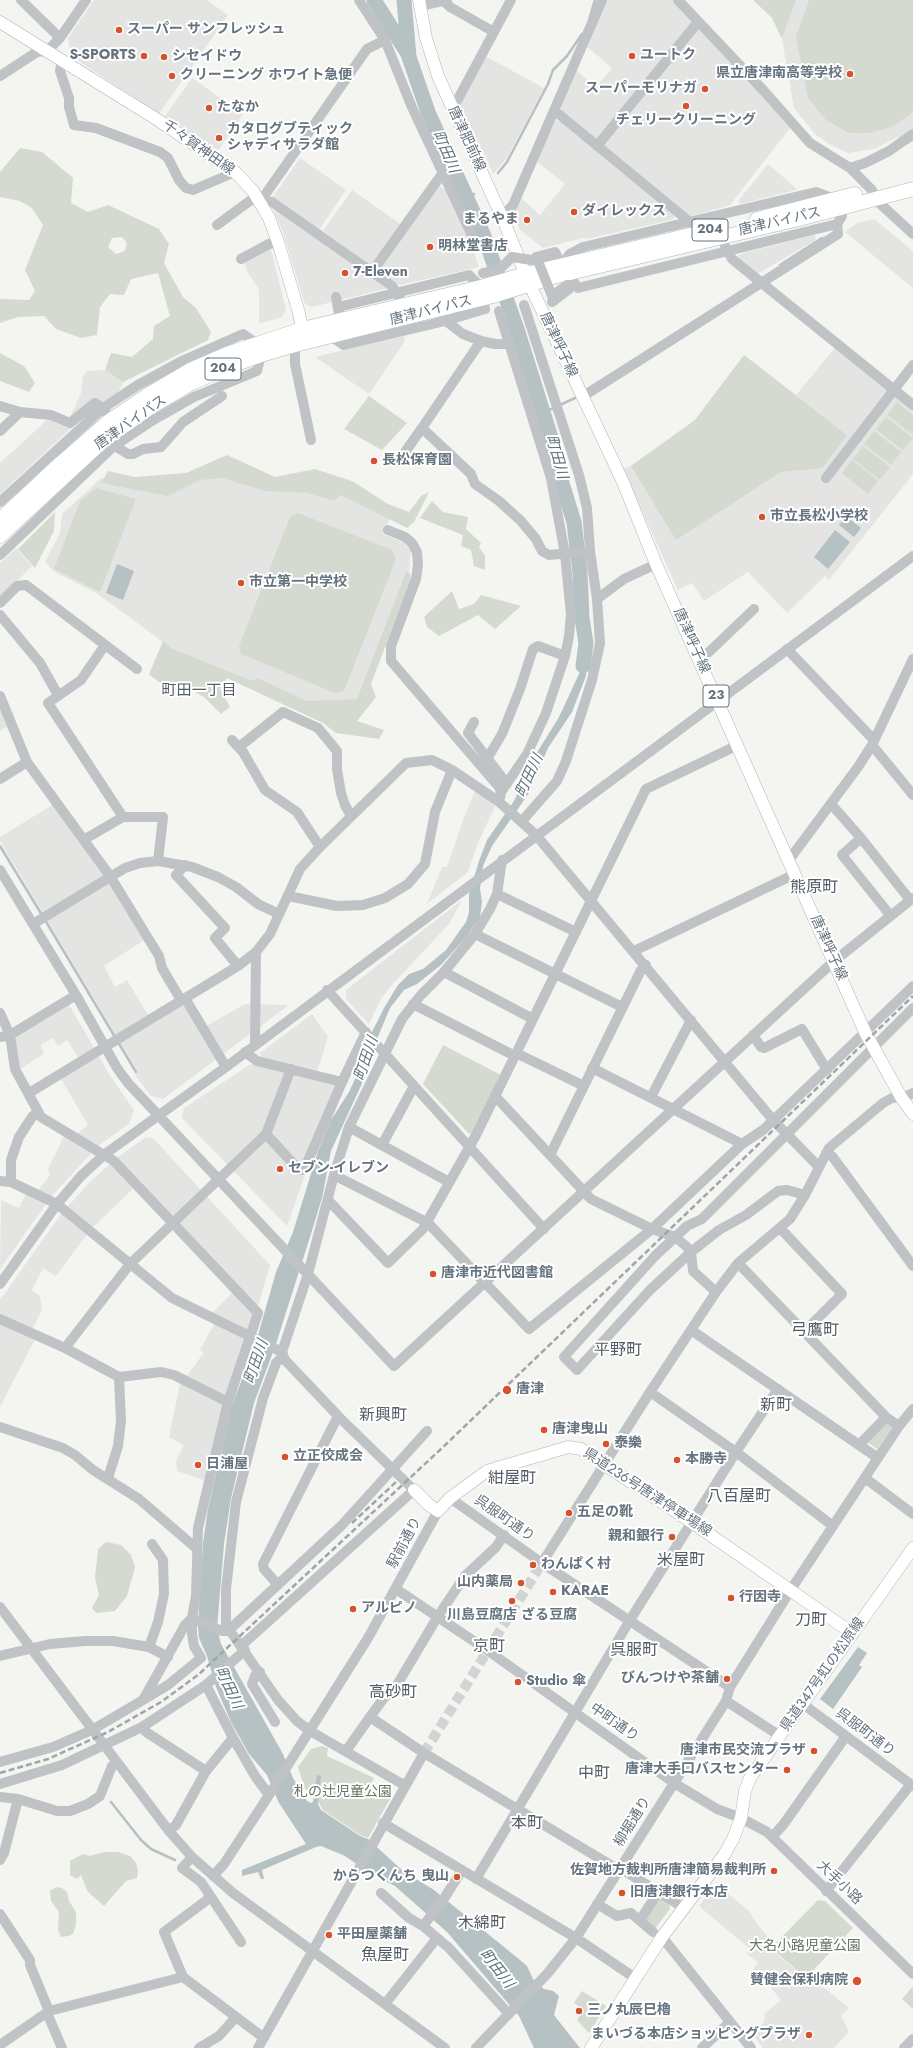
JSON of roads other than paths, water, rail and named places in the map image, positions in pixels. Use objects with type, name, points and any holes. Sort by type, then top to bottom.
[{"type":"highway","name":"唐津バイパス","points":[[565,269],[633,259],[723,236],[873,194],[913,179]]},
{"type":"highway","name":"唐津バイパス","points":[[873,194],[913,189]]},
{"type":"highway","name":"唐津バイパス","points":[[0,536],[151,407],[192,383],[259,349],[339,314],[401,299],[511,284],[702,232],[837,204]]},
{"type":"highway","name":"唐津バイパス","points":[[0,520],[54,469],[106,414],[149,394],[190,370],[259,349],[295,345],[332,337],[434,310],[486,288]]},
{"type":"main road","name":"唐津肥前線","points":[[419,3],[426,38],[438,76],[502,217],[528,279]]},
{"type":"main road","name":"千々賀神田線","points":[[0,22],[158,120],[235,172],[253,191],[269,218],[278,242],[302,329]]},
{"type":"main road","name":"唐津呼子線","points":[[528,279],[622,482],[656,564],[699,657],[865,1032],[901,1097],[913,1114]]},
{"type":"main road","points":[[295,345],[302,329]]},
{"type":"main road","name":"県道236号唐津停車場線","points":[[438,1511],[450,1498],[487,1471],[568,1447],[580,1449],[605,1464],[852,1633]]},
{"type":"main road","points":[[414,1490],[429,1505],[438,1511]]},
{"type":"main road","name":"県道347号虹の松原線","points":[[591,2048],[635,1978],[658,1935],[684,1908],[724,1855],[733,1839],[741,1818],[745,1791],[750,1778],[913,1548]]},
{"type":"street","points":[[21,0],[60,38]]},
{"type":"street","points":[[0,76],[37,52],[47,51],[60,38],[86,0]]},
{"type":"street","points":[[359,0],[385,40],[411,105],[474,240]]},
{"type":"street","points":[[452,107],[511,0]]},
{"type":"street","points":[[502,217],[513,205],[602,0]]},
{"type":"street","points":[[678,0],[810,143],[850,168],[873,194],[913,234]]},
{"type":"street","points":[[419,3],[446,1],[450,7],[494,32]]},
{"type":"street","points":[[597,146],[698,22]]},
{"type":"street","points":[[260,202],[367,49],[385,40]]},
{"type":"street","points":[[62,60],[60,71],[69,98],[69,107],[74,125],[96,128],[164,154],[179,180],[186,188],[193,190],[235,172]]},
{"type":"street","points":[[555,111],[702,232]]},
{"type":"street","points":[[850,168],[865,163],[889,151],[913,134]]},
{"type":"street","points":[[372,272],[442,174]]},
{"type":"street","points":[[582,397],[759,280],[838,234],[837,224],[842,216],[837,204],[816,192],[583,246],[570,254],[565,269],[578,288],[726,250],[837,224]]},
{"type":"street","points":[[217,225],[251,200],[272,202],[392,286],[401,299]]},
{"type":"street","points":[[723,236],[726,250],[732,259],[913,405]]},
{"type":"street","points":[[241,259],[269,244],[278,242]]},
{"type":"street","points":[[332,337],[344,345],[445,321],[485,309],[486,288],[500,269],[512,258],[537,259],[552,296],[567,285],[569,289],[552,302]]},
{"type":"street","points":[[633,259],[637,273]]},
{"type":"street","points":[[336,297],[339,314]]},
{"type":"street","points":[[522,821],[557,781],[566,761],[592,680],[600,643],[597,599],[590,551],[587,508],[579,475],[524,304]]},
{"type":"street","points":[[434,310],[445,321],[463,334],[481,342],[509,344]]},
{"type":"street","points":[[499,311],[551,478],[565,554],[571,614],[565,656],[546,713],[537,735],[502,793]]},
{"type":"street","points":[[398,462],[481,342]]},
{"type":"street","points":[[295,345],[295,364],[311,440]]},
{"type":"street","points":[[826,478],[913,365]]},
{"type":"street","points":[[0,555],[110,442],[133,454],[144,449],[161,447],[183,422],[222,396]]},
{"type":"street","points":[[0,406],[20,412],[51,415],[70,423],[95,403],[106,414],[0,502]]},
{"type":"street","points":[[0,431],[20,412]]},
{"type":"street","points":[[422,428],[471,474],[475,484],[499,501],[521,521],[536,539],[542,551],[549,555],[590,551]]},
{"type":"street","points":[[388,530],[405,537],[412,543],[417,552],[418,565],[416,578],[391,646],[391,661],[499,787],[522,821],[592,900],[773,1120],[786,1135],[819,1167]]},
{"type":"street","points":[[0,1284],[57,1204],[81,1176],[105,1154],[226,1067],[465,887],[913,556]]},
{"type":"street","points":[[597,599],[624,579],[656,564]]},
{"type":"street","points":[[0,603],[18,586],[26,585],[137,669]]},
{"type":"street","points":[[699,657],[709,652],[754,609]]},
{"type":"street","points":[[0,615],[40,663],[58,695]]},
{"type":"street","points":[[105,645],[81,680],[48,703],[123,817]]},
{"type":"street","points":[[488,759],[502,734],[515,702],[533,649],[538,646],[565,656]]},
{"type":"street","points":[[787,649],[873,743],[913,795]]},
{"type":"street","points":[[789,860],[831,804],[873,743],[913,659]]},
{"type":"street","points":[[0,696],[28,762],[85,839],[110,876],[160,956],[162,968],[226,1067]]},
{"type":"street","points":[[239,747],[283,712],[318,728],[337,752],[337,769],[341,793],[351,816]]},
{"type":"street","points":[[474,722],[468,733],[488,759],[502,793]]},
{"type":"street","points":[[232,740],[239,747],[266,790],[296,812],[320,846]]},
{"type":"street","points":[[328,1200],[388,1263],[428,1223],[469,1145],[475,1137],[646,789],[738,745]]},
{"type":"street","points":[[29,1093],[238,966],[256,952],[270,934],[300,869],[320,846],[406,763],[432,760],[502,793]]},
{"type":"street","points":[[0,779],[28,762]]},
{"type":"street","points":[[288,896],[337,906],[363,905],[385,898],[408,884],[425,864],[435,812],[452,770]]},
{"type":"street","points":[[0,870],[40,920],[76,995],[113,1042],[128,1083],[279,1246],[306,1272],[394,1366],[833,962],[890,915],[912,899],[831,804]]},
{"type":"street","points":[[85,839],[123,817],[163,816],[158,860]]},
{"type":"street","points":[[861,838],[842,855],[890,915]]},
{"type":"street","points":[[40,920],[125,868],[140,863],[158,860],[185,865],[218,877],[236,887],[258,904],[279,914]]},
{"type":"street","points":[[225,1631],[226,1589],[236,1502],[263,1398],[281,1353],[349,1127],[402,1019],[413,1004],[444,972],[476,934],[497,894],[499,862]]},
{"type":"street","points":[[185,865],[176,875],[224,928],[215,938],[238,966]]},
{"type":"street","points":[[634,951],[795,874]]},
{"type":"street","points":[[497,894],[576,932]]},
{"type":"street","points":[[476,934],[622,1008]]},
{"type":"street","points":[[255,1044],[256,952]]},
{"type":"street","points":[[550,1155],[641,970],[646,965]]},
{"type":"street","points":[[444,972],[533,1019]]},
{"type":"street","points":[[334,1175],[428,1223],[529,1329],[652,1229],[742,1144],[762,1130],[827,1070],[913,986]]},
{"type":"street","points":[[327,990],[544,1229]]},
{"type":"street","points":[[5,1036],[76,995]]},
{"type":"street","points":[[413,1004],[584,1086]]},
{"type":"street","points":[[805,1195],[787,1190],[778,1192],[746,1215],[719,1230],[691,1252],[650,1290],[577,1370],[564,1357],[655,1256],[687,1226],[702,1218],[913,1008]]},
{"type":"street","points":[[0,1013],[15,1069],[42,1117],[105,1154],[258,1312],[228,1402],[198,1528],[196,1548],[196,1596],[192,1618],[194,1646],[201,1658],[168,1685],[92,1730],[53,1747],[0,1762]]},
{"type":"street","points":[[651,1097],[691,1020]]},
{"type":"street","points":[[753,1035],[761,1047],[764,1048],[802,1029],[827,1070]]},
{"type":"street","points":[[266,1134],[299,1170],[304,1170],[342,1082],[366,1032]]},
{"type":"street","points":[[245,1052],[257,1061],[342,1082]]},
{"type":"street","points":[[592,1068],[742,1144]]},
{"type":"street","points":[[65,1348],[130,1264],[172,1222],[266,1134],[291,1069]]},
{"type":"street","points":[[382,1145],[414,1086]]},
{"type":"street","points":[[542,1563],[650,1392],[716,1292],[738,1263],[790,1220],[805,1195],[829,1148],[883,1103],[892,1098],[907,1096],[913,1093]]},
{"type":"street","points":[[495,1096],[591,1199],[652,1229],[675,1237],[691,1252],[693,1271],[716,1292]]},
{"type":"street","points":[[11,1182],[11,1160],[19,1137],[32,1117],[38,1111]]},
{"type":"street","points":[[349,1127],[449,1182]]},
{"type":"street","points":[[826,1153],[832,1156],[913,1266]]},
{"type":"street","points":[[0,1181],[11,1182],[57,1204],[172,1298],[281,1353],[338,1416],[392,1471],[414,1490],[243,1648],[207,1684],[142,1727],[105,1746],[62,1765],[0,1784]]},
{"type":"street","points":[[780,1228],[842,1294],[804,1332]]},
{"type":"street","points":[[738,1263],[886,1417],[899,1426]]},
{"type":"street","points":[[0,1319],[65,1348],[119,1377],[160,1372],[174,1375],[228,1402]]},
{"type":"street","points":[[691,1330],[878,1458]]},
{"type":"street","points":[[108,1478],[118,1446],[122,1420],[119,1377]]},
{"type":"street","points":[[476,1878],[630,1620],[736,1452],[778,1390]]},
{"type":"street","points":[[650,1392],[736,1452],[833,1526]]},
{"type":"street","name":"柳堀通り","points":[[476,2048],[547,1974],[576,1938],[726,1701],[730,1688],[790,1591],[899,1426],[913,1409]]},
{"type":"street","points":[[278,1585],[264,1569],[263,1564],[338,1416]]},
{"type":"street","points":[[859,1445],[886,1417]]},
{"type":"street","points":[[0,1427],[63,1448],[75,1455],[93,1470],[108,1478],[139,1499],[196,1548]]},
{"type":"street","points":[[225,1631],[278,1585],[341,1526],[427,1432]]},
{"type":"street","points":[[865,1478],[913,1514]]},
{"type":"street","name":"呉服町通り","points":[[450,1498],[542,1563],[630,1620],[730,1688]]},
{"type":"street","name":"駅前通り","points":[[213,1876],[224,1864],[271,1793],[368,1638],[438,1511]]},
{"type":"street","points":[[346,1751],[386,1695],[391,1695],[438,1616],[465,1576],[496,1547],[504,1535]]},
{"type":"street","points":[[149,1647],[158,1622],[164,1594],[163,1560],[152,1544]]},
{"type":"street","name":"中町通り","points":[[396,1589],[438,1616],[674,1783],[717,1810],[741,1818]]},
{"type":"street","points":[[0,1607],[30,1649],[169,1831],[192,1857],[233,1893],[445,2048]]},
{"type":"street","points":[[192,1618],[225,1631],[243,1648],[288,1712],[310,1731],[404,1785]]},
{"type":"street","points":[[143,1700],[185,1626],[192,1618]]},
{"type":"street","points":[[0,1656],[50,1644],[85,1641],[113,1641],[149,1647],[168,1657]]},
{"type":"street","points":[[260,1672],[255,1676],[252,1684],[275,1722]]},
{"type":"street","points":[[207,1684],[233,1738],[255,1776],[271,1793]]},
{"type":"street","points":[[726,1701],[780,1736]]},
{"type":"street","name":"呉服町通り","points":[[803,1704],[912,1785]]},
{"type":"street","points":[[370,1717],[424,1753],[516,1809],[658,1891],[684,1908]]},
{"type":"street","points":[[142,1727],[146,1732],[206,1771]]},
{"type":"street","points":[[772,1837],[783,1825],[846,1736]]},
{"type":"street","points":[[169,1831],[176,1825],[206,1771],[233,1738]]},
{"type":"street","points":[[258,2048],[404,1785],[424,1753]]},
{"type":"street","points":[[0,1797],[18,1799],[57,1811],[70,1811],[88,1804],[100,1796],[112,1766],[118,1764]]},
{"type":"street","points":[[826,1891],[912,1785]]},
{"type":"street","points":[[0,1860],[4,1853],[18,1799]]},
{"type":"street","name":"大手小路","points":[[741,1818],[767,1832],[913,1974]]},
{"type":"street","points":[[383,1823],[576,1938],[635,1978]]},
{"type":"street","points":[[192,1857],[182,1868],[201,1882],[241,1942]]},
{"type":"street","points":[[422,1926],[445,1897],[462,1870]]},
{"type":"street","points":[[640,1920],[658,1891]]},
{"type":"street","points":[[381,1893],[409,1918],[422,1926],[449,1948],[509,2014]]},
{"type":"street","points":[[211,1897],[164,1932],[183,1977],[264,2038]]},
{"type":"street","points":[[597,1904],[617,1916],[631,1913],[658,1935],[751,2048]]},
{"type":"street","points":[[0,1914],[30,1960],[30,1965],[62,2048]]},
{"type":"street","points":[[385,2004],[437,1938]]},
{"type":"street","points":[[0,2045],[48,2012],[183,1977]]},
{"type":"street","points":[[199,2048],[219,2036],[236,2018]]},
{"type":"street","points":[[702,2048],[730,2022]]},
{"type":"street","points":[[904,2048],[913,2039]]},
{"type":"water","points":[[846,516],[861,528],[854,537],[839,525]]},
{"type":"water","points":[[835,530],[850,542],[828,569],[814,557]]},
{"type":"water","points":[[117,564],[134,571],[123,600],[106,593]]},
{"type":"water","points":[[586,643],[586,676],[572,712],[548,748],[529,793],[492,846],[483,866],[480,888],[482,902],[480,917],[467,936],[441,965],[417,984],[404,990],[390,1008],[374,1046],[370,1066],[331,1151],[322,1198],[276,1344],[254,1403],[231,1498],[224,1544],[217,1628],[221,1644],[283,1754],[293,1778],[307,1801],[311,1803],[313,1802],[317,1775],[321,1776],[318,1804],[321,1810],[360,1836],[368,1839],[403,1871],[434,1890],[527,1966],[533,1979],[544,1989],[553,1991],[559,1996],[554,2015],[580,2048],[534,2048],[519,2016],[447,1932],[395,1886],[359,1868],[354,1862],[343,1855],[321,1846],[316,1847],[262,1870],[264,1879],[261,1879],[258,1872],[242,1876],[242,1870],[306,1844],[279,1803],[267,1775],[249,1754],[231,1722],[216,1687],[207,1656],[199,1638],[198,1627],[203,1543],[208,1509],[232,1405],[255,1346],[276,1272],[293,1232],[318,1151],[331,1120],[349,1092],[362,1064],[368,1040],[384,1008],[398,985],[409,974],[423,969],[446,950],[466,922],[469,912],[469,894],[487,840],[514,801],[538,751],[559,717],[579,674]]},
{"type":"water","points":[[858,1647],[867,1653],[859,1665],[862,1667],[833,1709],[820,1699]]},
{"type":"waterway","points":[[374,0],[408,54]]},
{"type":"waterway","name":"町田川","points":[[404,0],[409,57],[428,112],[484,236],[517,329],[553,444],[561,480],[574,522],[580,572],[582,618],[586,643],[583,666]]},
{"type":"waterway","points":[[589,20],[595,0]]},
{"type":"waterway","points":[[498,173],[507,162],[548,84],[553,70],[567,56],[582,34]]},
{"type":"waterway","points":[[467,201],[474,194]]},
{"type":"waterway","points":[[780,265],[822,238]]},
{"type":"waterway","points":[[560,405],[575,398]]},
{"type":"waterway","points":[[542,413],[554,408]]},
{"type":"waterway","points":[[0,846],[42,915]]},
{"type":"waterway","points":[[45,920],[115,1037]]},
{"type":"waterway","points":[[118,1042],[136,1072]]},
{"type":"waterway","points":[[111,1802],[141,1840],[151,1849],[175,1860]]},
{"type":"tunnel","points":[[424,1753],[542,1563]]},
{"type":"railway","points":[[0,1773],[48,1759],[108,1732],[161,1702],[198,1675],[441,1449],[913,996]]},
{"type":"railway","points":[[352,1523],[396,1482]]},
{"type":"place","name":"スーパー サンフレッシュ","points":[[119,30]]},
{"type":"place","name":"S-SPORTS","points":[[144,56]]},
{"type":"place","name":"ユートク","points":[[632,56]]},
{"type":"place","name":"シセイドウ","points":[[164,57]]},
{"type":"place","name":"県立唐津南高等学校","points":[[850,74]]},
{"type":"place","name":"クリーニング ホワイト急便","points":[[172,76]]},
{"type":"place","name":"スーパーモリナガ","points":[[705,89]]},
{"type":"place","name":"チェリークリーニング","points":[[686,106]]},
{"type":"place","name":"たなか","points":[[209,108]]},
{"type":"place","name":"カタログブティック シャディサラダ館","points":[[219,138]]},
{"type":"place","name":"ダイレックス","points":[[574,212]]},
{"type":"place","name":"まるやま","points":[[527,220]]},
{"type":"place","name":"明林堂書店","points":[[430,247]]},
{"type":"place","name":"7-Eleven","points":[[345,273]]},
{"type":"place","name":"長松保育園","points":[[374,461]]},
{"type":"place","name":"市立長松小学校","points":[[762,517]]},
{"type":"place","name":"市立第一中学校","points":[[241,583]]},
{"type":"place","name":"セブン-イレブン","points":[[280,1169]]},
{"type":"place","name":"唐津市近代図書館","points":[[433,1274]]},
{"type":"place","name":"唐津","points":[[507,1390]]},
{"type":"place","name":"唐津曳山","points":[[544,1430]]},
{"type":"place","name":"泰樂","points":[[606,1444]]},
{"type":"place","name":"立正佼成会","points":[[285,1457]]},
{"type":"place","name":"本勝寺","points":[[677,1460]]},
{"type":"place","name":"日浦屋","points":[[198,1465]]},
{"type":"place","name":"五足の靴","points":[[569,1513]]},
{"type":"place","name":"親和銀行","points":[[672,1537]]},
{"type":"place","name":"わんぱく村","points":[[533,1565]]},
{"type":"place","name":"山内薬局","points":[[521,1583]]},
{"type":"place","name":"KARAE","points":[[553,1592]]},
{"type":"place","name":"行因寺","points":[[731,1598]]},
{"type":"place","name":"川島豆腐店 ざる豆腐","points":[[512,1601]]},
{"type":"place","name":"アルピノ","points":[[353,1609]]},
{"type":"place","name":"びんつけや茶舗","points":[[727,1679]]},
{"type":"place","name":"Studio 傘","points":[[518,1682]]},
{"type":"place","name":"唐津市民交流プラザ","points":[[814,1751]]},
{"type":"place","name":"唐津大手口バスセンター","points":[[787,1770]]},
{"type":"place","name":"佐賀地方裁判所唐津簡易裁判所","points":[[774,1871]]},
{"type":"place","name":"からつくんち 曳山","points":[[457,1877]]},
{"type":"place","name":"旧唐津銀行本店","points":[[622,1893]]},
{"type":"place","name":"平田屋薬舗","points":[[329,1935]]},
{"type":"place","name":"賛健会保利病院","points":[[857,1981]]},
{"type":"place","name":"三ノ丸辰巳櫓","points":[[579,2011]]},
{"type":"place","name":"まいづる本店ショッピングプラザ","points":[[809,2035]]},
{"type":"district","name":"町田一丁目","points":[[199,691]]},
{"type":"district","name":"熊原町","points":[[814,888]]},
{"type":"district","name":"弓鷹町","points":[[815,1331]]},
{"type":"district","name":"平野町","points":[[618,1351]]},
{"type":"district","name":"新町","points":[[776,1406]]},
{"type":"district","name":"新興町","points":[[383,1416]]},
{"type":"district","name":"紺屋町","points":[[512,1479]]},
{"type":"district","name":"八百屋町","points":[[739,1497]]},
{"type":"district","name":"米屋町","points":[[681,1561]]},
{"type":"district","name":"刀町","points":[[811,1621]]},
{"type":"district","name":"京町","points":[[489,1647]]},
{"type":"district","name":"呉服町","points":[[634,1651]]},
{"type":"district","name":"高砂町","points":[[393,1693]]},
{"type":"district","name":"中町","points":[[594,1774]]},
{"type":"district","name":"本町","points":[[527,1824]]},
{"type":"district","name":"木綿町","points":[[482,1924]]},
{"type":"district","name":"魚屋町","points":[[385,1956]]},
{"type":"park label","name":"札の辻児童公園","points":[[343,1793]]},
{"type":"park label","name":"大名小路児童公園","points":[[805,1947]]}]
